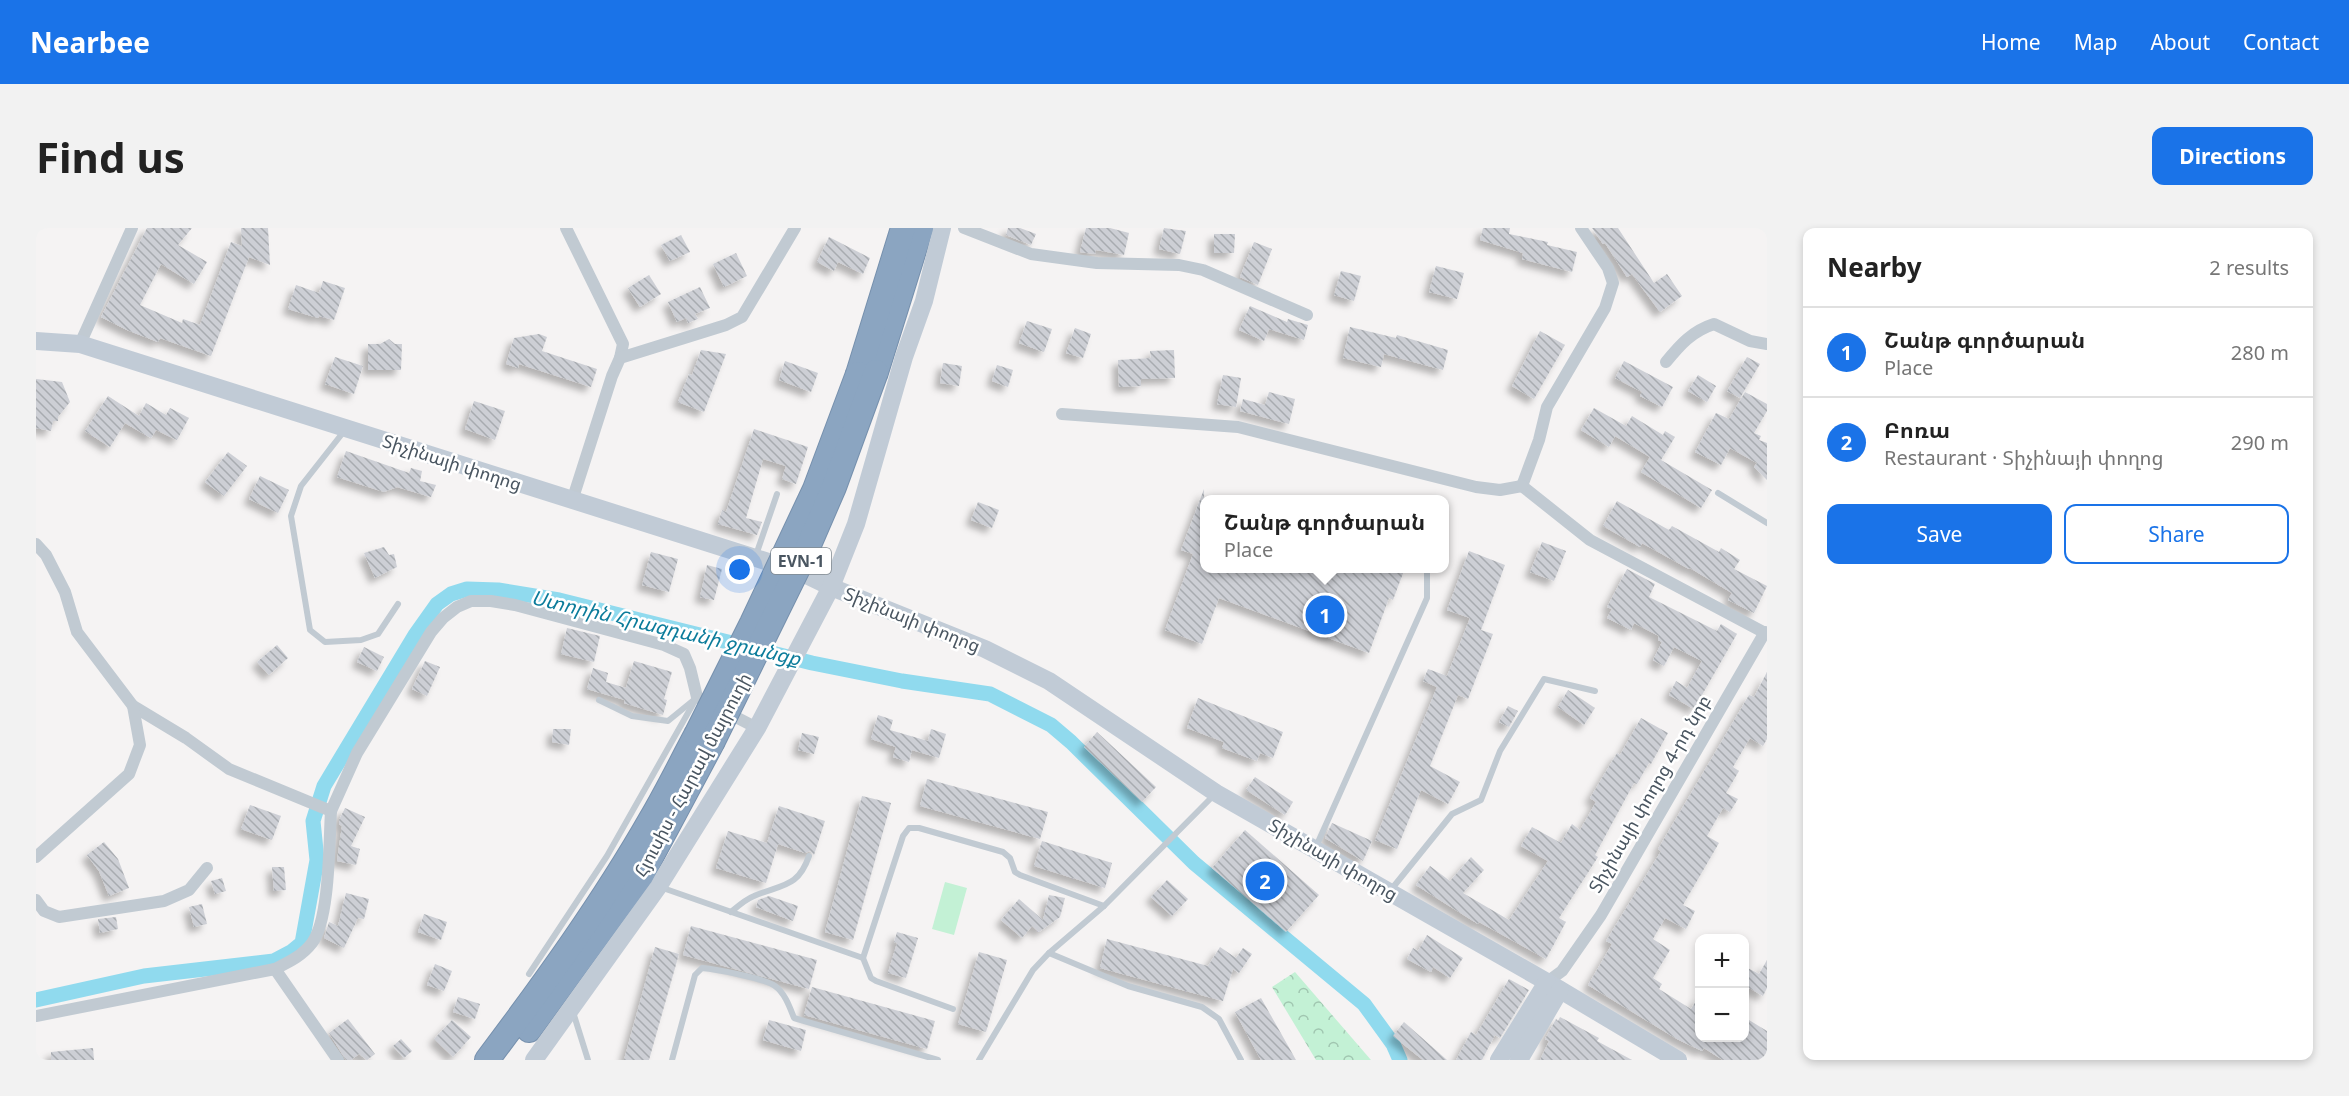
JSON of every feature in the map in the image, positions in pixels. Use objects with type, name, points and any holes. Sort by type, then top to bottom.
[{"type":"highway","name":"Հյուսիս - Հարավ մայրուղի","points":[[505,1060],[554,999],[641,876],[704,739],[805,554],[843,465],[903,228]]},
{"type":"highway","name":"Հյուսիս - Հարավ մայրուղի","points":[[867,373],[921,228]]},
{"type":"highway","name":"Հյուսիս - Հարավ մայրուղի","points":[[487,1060],[526,1008],[627,860],[704,739]]},
{"type":"main road","points":[[534,1060],[658,886],[757,728],[807,636],[831,587],[856,524],[904,357],[924,301],[942,228]]},
{"type":"main road","name":"Տիչինայի փողոց","points":[[36,341],[80,344],[345,430],[800,572],[831,587],[985,649],[1048,681],[1216,794],[1389,891],[1678,1060]]},
{"type":"main road","points":[[1499,1060],[1554,986]]},
{"type":"main road","points":[[1519,1060],[1554,986]]},
{"type":"street","points":[[80,344],[132,228]]},
{"type":"street","points":[[566,228],[623,344],[572,501]]},
{"type":"street","points":[[620,358],[726,325],[742,317],[795,228]]},
{"type":"street","points":[[964,228],[1031,254],[1097,263],[1179,265],[1203,270],[1307,315]]},
{"type":"street","points":[[1522,486],[1539,440],[1546,407],[1605,308],[1613,283],[1608,267],[1581,228]]},
{"type":"street","points":[[1666,362],[1682,342],[1701,328],[1713,324],[1750,341],[1767,344]]},
{"type":"street","points":[[1062,414],[1238,427],[1476,487],[1500,490],[1522,486],[1590,540],[1766,631]]},
{"type":"street","points":[[36,544],[46,555],[65,592],[77,632],[133,706],[186,738],[229,769],[328,809]]},
{"type":"street","points":[[36,1016],[275,969],[298,958],[314,942],[324,913],[328,809],[357,753],[431,632],[456,607],[471,601],[491,601],[515,605],[664,645],[684,654],[697,697],[757,728]]},
{"type":"street","name":"Տիչինայի փողոց 4-րդ նրբ","points":[[1554,986],[1601,915],[1766,631]]},
{"type":"street","points":[[36,857],[129,774],[140,745],[133,706]]},
{"type":"street","points":[[36,900],[44,911],[59,916],[164,901],[189,890],[207,868]]},
{"type":"street","points":[[275,969],[338,1060]]},
{"type":"lane","points":[[345,430],[300,486],[291,516],[310,630],[325,642],[361,640],[378,634],[398,604]]},
{"type":"lane","points":[[1718,493],[1767,523]]},
{"type":"lane","points":[[754,558],[777,494]]},
{"type":"lane","points":[[1315,849],[1427,598],[1427,573]]},
{"type":"lane","points":[[1389,891],[1452,814],[1481,800],[1500,751],[1544,679],[1595,691]]},
{"type":"lane","points":[[599,700],[632,716],[668,721],[697,697]]},
{"type":"lane","points":[[529,974],[607,856],[697,697]]},
{"type":"lane","points":[[979,1060],[1033,970],[1049,953],[1104,906],[1216,794]]},
{"type":"lane","points":[[953,1009],[876,981],[869,974],[863,958],[903,836],[909,828],[919,828],[1003,852],[1010,858],[1015,872],[1020,875],[1104,906]]},
{"type":"lane","points":[[731,912],[752,897],[790,884],[804,872],[809,856]]},
{"type":"lane","points":[[658,886],[863,958]]},
{"type":"lane","points":[[1049,953],[1128,986],[1202,1006],[1219,1019],[1241,1060]]},
{"type":"lane","points":[[672,1060],[695,975],[702,968],[716,969],[775,985],[785,998],[794,1018],[938,1060]]},
{"type":"lane","points":[[572,1008],[588,1060]]},
{"type":"green space","points":[[945,882],[967,888],[954,935],[932,929]]},
{"type":"green space","points":[[1295,972],[1371,1060],[1316,1060],[1272,987]]},
{"type":"building","points":[[147,228],[192,228],[178,245],[207,262],[194,284],[161,264],[140,305],[182,323],[183,319],[200,325],[231,242],[242,246],[241,228],[268,228],[270,265],[249,257],[211,356],[160,338],[158,342],[101,317]]},
{"type":"building","points":[[1008,228],[1020,228],[1036,234],[1031,245],[1006,235]]},
{"type":"building","points":[[1086,228],[1110,228],[1129,233],[1124,255],[1096,250],[1095,254],[1080,252]]},
{"type":"building","points":[[1164,228],[1186,231],[1180,254],[1159,249]]},
{"type":"building","points":[[1483,228],[1510,228],[1509,234],[1548,242],[1547,245],[1577,252],[1572,272],[1522,259],[1523,253],[1480,240]]},
{"type":"building","points":[[1592,228],[1618,228],[1654,283],[1667,274],[1682,296],[1660,312],[1632,274],[1627,277],[1605,243],[1603,244]]},
{"type":"building","points":[[1214,234],[1235,234],[1234,253],[1214,253]]},
{"type":"building","points":[[681,235],[690,252],[670,261],[661,245]]},
{"type":"building","points":[[829,237],[870,258],[863,274],[838,262],[834,271],[817,262]]},
{"type":"building","points":[[1254,242],[1272,249],[1258,285],[1240,277]]},
{"type":"building","points":[[736,253],[747,276],[724,287],[713,264]]},
{"type":"building","points":[[1436,266],[1464,273],[1457,299],[1429,292]]},
{"type":"building","points":[[1341,271],[1361,276],[1354,301],[1334,295]]},
{"type":"building","points":[[649,275],[661,294],[640,307],[628,288]]},
{"type":"building","points":[[323,281],[345,288],[334,320],[288,309],[296,285],[319,293]]},
{"type":"building","points":[[700,287],[710,308],[695,314],[698,319],[688,323],[686,318],[677,322],[668,302]]},
{"type":"building","points":[[1250,306],[1287,322],[1288,319],[1308,325],[1304,340],[1269,329],[1264,341],[1239,330]]},
{"type":"building","points":[[1027,321],[1052,329],[1044,352],[1019,343]]},
{"type":"building","points":[[1350,327],[1396,338],[1397,335],[1448,350],[1443,370],[1384,354],[1381,367],[1343,358]]},
{"type":"building","points":[[1075,328],[1091,334],[1083,358],[1066,353]]},
{"type":"building","points":[[1540,331],[1565,345],[1534,399],[1512,386]]},
{"type":"building","points":[[539,334],[547,337],[542,351],[597,369],[591,387],[519,364],[518,368],[506,364],[514,338]]},
{"type":"building","points":[[389,339],[395,344],[402,344],[401,370],[368,370],[368,344],[380,344]]},
{"type":"building","points":[[701,350],[726,354],[704,412],[678,402],[689,374],[692,375]]},
{"type":"building","points":[[1174,350],[1175,378],[1141,379],[1141,386],[1119,387],[1118,360],[1151,358],[1150,351]]},
{"type":"building","points":[[335,357],[363,366],[354,394],[325,384]]},
{"type":"building","points":[[1747,357],[1760,364],[1740,398],[1727,391]]},
{"type":"building","points":[[785,361],[818,373],[811,392],[779,380]]},
{"type":"building","points":[[1624,361],[1673,387],[1662,407],[1640,396],[1642,392],[1615,378]]},
{"type":"building","points":[[943,363],[962,366],[959,386],[940,383]]},
{"type":"building","points":[[997,365],[1013,370],[1008,387],[992,381]]},
{"type":"building","points":[[1223,375],[1241,378],[1236,407],[1217,404]]},
{"type":"building","points":[[1698,375],[1716,386],[1707,402],[1688,391]]},
{"type":"building","points":[[36,379],[62,382],[70,402],[58,417],[58,421],[53,421],[51,431],[36,428]]},
{"type":"building","points":[[1269,392],[1295,399],[1289,424],[1240,411],[1243,399],[1265,405]]},
{"type":"building","points":[[1745,392],[1767,404],[1767,411],[1754,433],[1761,436],[1759,440],[1767,443],[1767,480],[1754,467],[1757,463],[1730,448],[1721,465],[1695,452],[1716,413],[1729,419]]},
{"type":"building","points":[[108,396],[139,416],[146,403],[166,415],[170,408],[189,418],[177,440],[156,430],[151,438],[125,423],[110,447],[85,431]]},
{"type":"building","points":[[474,401],[505,411],[495,440],[465,429]]},
{"type":"building","points":[[1594,408],[1626,426],[1632,416],[1663,435],[1665,431],[1675,437],[1661,460],[1712,490],[1701,508],[1641,472],[1650,457],[1615,436],[1609,447],[1581,430]]},
{"type":"building","points":[[754,429],[808,447],[796,484],[782,479],[786,466],[763,459],[746,518],[762,522],[757,535],[718,524],[722,510],[726,512]]},
{"type":"building","points":[[346,451],[409,473],[411,468],[422,471],[420,481],[436,485],[431,497],[397,487],[384,492],[337,477]]},
{"type":"building","points":[[228,452],[247,466],[224,496],[205,482]]},
{"type":"building","points":[[260,476],[289,490],[278,513],[249,499]]},
{"type":"building","points":[[1200,500],[1200,573],[1403,573],[1393,600],[1389,598],[1369,653],[1219,598],[1202,644],[1165,630],[1193,554],[1181,550]]},
{"type":"building","points":[[1617,501],[1669,530],[1672,526],[1719,552],[1721,548],[1740,560],[1734,569],[1767,586],[1754,613],[1728,600],[1732,593],[1690,568],[1642,543],[1640,547],[1603,526]]},
{"type":"building","points":[[978,502],[999,510],[992,528],[971,520]]},
{"type":"building","points":[[1542,542],[1566,551],[1554,581],[1530,572]]},
{"type":"building","points":[[384,547],[389,555],[394,554],[397,567],[375,578],[364,553]]},
{"type":"building","points":[[1469,551],[1505,565],[1481,630],[1493,634],[1468,699],[1458,695],[1430,766],[1460,782],[1448,804],[1421,790],[1397,849],[1375,840],[1437,687],[1423,681],[1428,669],[1447,676],[1470,618],[1447,610]]},
{"type":"building","points":[[651,552],[678,559],[669,592],[642,585]]},
{"type":"building","points":[[707,565],[722,569],[714,600],[700,597]]},
{"type":"building","points":[[1627,569],[1655,584],[1649,597],[1717,631],[1721,624],[1737,634],[1694,709],[1669,695],[1676,681],[1687,688],[1702,661],[1674,647],[1664,666],[1653,660],[1662,642],[1658,640],[1659,636],[1634,623],[1631,630],[1607,618],[1612,609],[1607,607]]},
{"type":"building","points":[[567,628],[600,636],[594,662],[561,654]]},
{"type":"building","points":[[277,645],[288,658],[269,675],[257,662]]},
{"type":"building","points":[[364,647],[384,657],[377,671],[357,662]]},
{"type":"building","points":[[425,661],[440,667],[427,696],[412,689]]},
{"type":"building","points":[[634,661],[672,672],[664,699],[667,700],[663,715],[624,703],[625,700],[587,689],[593,668],[608,673],[606,682],[626,688]]},
{"type":"building","points":[[1767,672],[1767,739],[1763,746],[1750,738],[1733,767],[1739,771],[1726,793],[1738,799],[1730,812],[1723,808],[1707,836],[1719,843],[1683,905],[1695,911],[1686,929],[1665,918],[1653,939],[1670,950],[1653,978],[1662,984],[1659,989],[1691,1009],[1695,1002],[1695,1042],[1749,1042],[1749,1020],[1767,1031],[1767,1060],[1723,1060],[1704,1048],[1702,1051],[1677,1039],[1588,985],[1612,944],[1606,941],[1661,851],[1658,849],[1749,695],[1754,697]]},
{"type":"building","points":[[1568,690],[1595,708],[1584,725],[1558,707]]},
{"type":"building","points":[[1198,698],[1283,732],[1273,758],[1260,753],[1257,761],[1222,748],[1224,742],[1187,728]]},
{"type":"building","points":[[1508,706],[1518,711],[1509,727],[1499,722]]},
{"type":"building","points":[[878,715],[893,720],[890,730],[928,741],[931,729],[946,734],[939,758],[912,750],[909,762],[893,757],[896,747],[871,739]]},
{"type":"building","points":[[1641,718],[1668,733],[1651,764],[1649,763],[1637,784],[1634,783],[1595,855],[1598,857],[1559,918],[1566,922],[1546,959],[1479,922],[1478,924],[1416,885],[1430,866],[1450,881],[1471,857],[1484,870],[1463,893],[1509,920],[1548,861],[1521,846],[1532,827],[1561,843],[1572,824],[1580,830],[1596,802],[1590,798],[1617,753],[1620,755]]},
{"type":"building","points":[[553,729],[571,729],[569,745],[552,742]]},
{"type":"building","points":[[1097,732],[1156,787],[1142,802],[1084,747]]},
{"type":"building","points":[[802,733],[819,737],[814,754],[798,750]]},
{"type":"building","points":[[1255,777],[1293,802],[1285,815],[1246,790]]},
{"type":"building","points":[[927,779],[1048,812],[1040,839],[920,806]]},
{"type":"building","points":[[862,796],[891,803],[853,940],[825,932]]},
{"type":"building","points":[[250,805],[281,816],[272,840],[241,829]]},
{"type":"building","points":[[779,806],[825,821],[814,855],[810,851],[805,853],[778,844],[766,883],[716,868],[728,831],[767,843]]},
{"type":"building","points":[[345,808],[365,817],[351,846],[360,849],[356,865],[337,861],[342,826],[339,820]]},
{"type":"building","points":[[1332,823],[1372,841],[1363,861],[1325,838]]},
{"type":"building","points":[[1245,830],[1319,895],[1286,932],[1212,868]]},
{"type":"building","points":[[1042,841],[1112,863],[1105,888],[1034,866]]},
{"type":"building","points":[[104,842],[118,859],[129,888],[109,896],[99,871],[87,855]]},
{"type":"building","points":[[272,867],[284,867],[286,890],[274,891]]},
{"type":"building","points":[[222,878],[226,891],[215,894],[211,881]]},
{"type":"building","points":[[1167,880],[1188,899],[1172,916],[1151,897]]},
{"type":"building","points":[[346,893],[369,899],[364,919],[358,918],[344,948],[324,938],[329,922],[338,926]]},
{"type":"building","points":[[1049,895],[1065,898],[1060,917],[1039,932],[1032,926],[1022,938],[1001,920],[1019,899],[1043,920]]},
{"type":"building","points":[[769,896],[798,906],[793,921],[756,907],[758,900]]},
{"type":"building","points":[[202,904],[207,924],[194,927],[189,907]]},
{"type":"building","points":[[424,914],[447,922],[441,940],[418,932]]},
{"type":"building","points":[[116,917],[118,929],[100,933],[98,919]]},
{"type":"building","points":[[691,926],[817,960],[809,989],[683,955]]},
{"type":"building","points":[[897,932],[918,938],[906,978],[888,973],[897,943],[894,942]]},
{"type":"building","points":[[1427,935],[1463,958],[1450,978],[1433,967],[1431,972],[1407,959],[1413,948],[1418,951]]},
{"type":"building","points":[[1107,939],[1208,966],[1220,947],[1236,958],[1243,948],[1252,954],[1239,973],[1233,969],[1223,1001],[1100,968]]},
{"type":"building","points":[[655,947],[679,954],[649,1060],[624,1060]]},
{"type":"building","points":[[979,952],[1007,960],[986,1032],[958,1024]]},
{"type":"building","points":[[1767,960],[1767,988],[1763,996],[1749,988],[1749,969],[1759,974]]},
{"type":"building","points":[[435,964],[452,971],[444,991],[427,985]]},
{"type":"building","points":[[1509,979],[1529,990],[1500,1038],[1495,1035],[1482,1060],[1456,1060],[1471,1032],[1476,1035]]},
{"type":"building","points":[[812,987],[935,1021],[927,1049],[804,1015]]},
{"type":"building","points":[[458,997],[480,1004],[475,1019],[453,1012]]},
{"type":"building","points":[[1261,998],[1296,1060],[1261,1060],[1235,1012]]},
{"type":"building","points":[[1560,1017],[1599,1038],[1597,1041],[1632,1060],[1540,1060],[1549,1041],[1545,1039],[1556,1019],[1558,1021]]},
{"type":"building","points":[[348,1019],[375,1054],[367,1060],[359,1054],[351,1060],[346,1060],[329,1033]]},
{"type":"building","points":[[452,1020],[471,1037],[453,1057],[434,1039]]},
{"type":"building","points":[[769,1020],[806,1030],[801,1051],[763,1040]]},
{"type":"building","points":[[1404,1022],[1447,1060],[1423,1060],[1393,1036]]},
{"type":"building","points":[[401,1039],[412,1051],[404,1058],[393,1046]]},
{"type":"building","points":[[93,1048],[94,1060],[51,1060],[51,1052]]},
{"type":"waterway","name":"Ստորին Հրազդանի ջրանցք","points":[[36,1000],[144,976],[274,961],[302,943],[317,860],[313,821],[324,786],[415,635],[437,604],[451,594],[467,589],[498,590],[559,600],[812,663],[902,681],[990,694],[1051,725],[1194,863],[1364,1004],[1393,1044],[1400,1060]]},
{"type":"place","name":"Շանթ գործարան","points":[[1325,615]]},
{"type":"place","name":"Բոռա","points":[[1265,881]]}]
